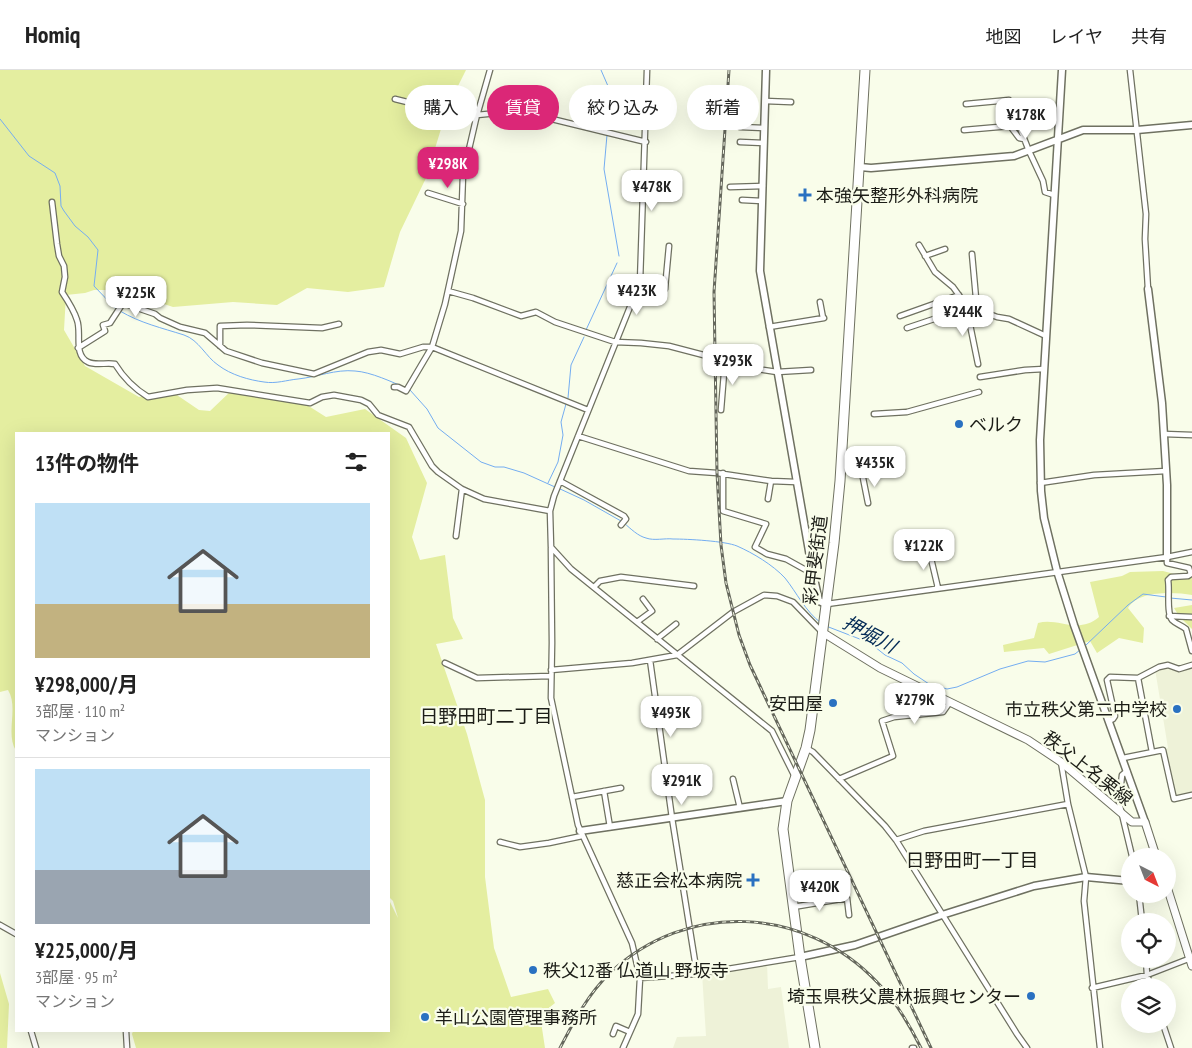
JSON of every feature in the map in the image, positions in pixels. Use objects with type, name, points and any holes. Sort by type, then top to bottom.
[{"type":"highway","name":"彩甲斐街道","points":[[815,1048],[783,840],[784,816],[810,730],[834,543],[844,435],[865,70]]},
{"type":"main road","name":"秩父上名栗線","points":[[823,629],[880,668],[1028,740],[1061,762],[1132,822],[1145,822],[1153,848]]},
{"type":"main road","points":[[1172,903],[1191,961]]},
{"type":"street","points":[[477,114],[490,70]]},
{"type":"street","points":[[624,1048],[640,1007],[640,978],[632,943],[581,833],[551,698],[550,511],[560,480],[640,282],[647,70]]},
{"type":"street","points":[[766,70],[760,270],[813,574],[819,601],[825,608],[938,588],[1192,552]]},
{"type":"street","points":[[1062,70],[1040,440],[1040,483],[1044,518],[1057,571],[1074,625],[1145,822]]},
{"type":"street","points":[[1130,70],[1146,214],[1145,239],[1148,289],[1159,367],[1166,472],[1167,563],[1189,568],[1190,574],[1188,576],[1170,577],[1168,580],[1170,616],[1174,622],[1186,629],[1192,651]]},
{"type":"street","points":[[395,99],[405,101]]},
{"type":"street","points":[[966,104],[1009,100],[1043,182],[1045,192],[1054,195]]},
{"type":"street","points":[[765,101],[791,102]]},
{"type":"street","points":[[477,117],[519,111],[646,142]]},
{"type":"street","points":[[860,167],[871,168],[1014,156],[1083,130],[1137,130],[1192,125]]},
{"type":"street","points":[[964,130],[1010,126],[1018,138],[1024,139]]},
{"type":"street","points":[[759,128],[764,128]]},
{"type":"street","points":[[394,387],[406,391],[432,347],[445,304],[461,231],[463,175],[473,130]]},
{"type":"street","points":[[740,142],[764,143]]},
{"type":"street","points":[[644,181],[677,185]]},
{"type":"street","points":[[730,187],[763,186]]},
{"type":"street","points":[[428,193],[463,204]]},
{"type":"street","points":[[742,200],[762,201]]},
{"type":"street","points":[[52,202],[59,256],[64,266],[66,277],[62,292],[77,319],[80,330],[78,348],[82,358],[88,362],[115,364],[148,397],[187,390],[217,388],[310,403],[334,394],[361,400],[369,404],[378,415],[409,427],[432,466],[462,489],[484,499],[550,511]]},
{"type":"street","points":[[919,245],[936,272],[953,288],[966,306],[978,364]]},
{"type":"street","points":[[640,282],[665,289],[669,246]]},
{"type":"street","points":[[925,256],[945,249]]},
{"type":"street","points":[[972,254],[977,309]]},
{"type":"street","points":[[448,291],[521,316],[536,312],[555,322],[615,342],[669,346],[777,372],[811,370]]},
{"type":"street","points":[[900,316],[959,295]]},
{"type":"street","points":[[770,327],[823,318],[820,302]]},
{"type":"street","points":[[78,348],[105,331],[104,325],[110,322],[123,303],[155,314],[180,328],[205,333],[226,351],[262,363],[314,374],[368,352],[381,350],[400,354],[423,347],[432,347],[588,410]]},
{"type":"street","points":[[907,328],[966,306],[1009,319],[1046,336]]},
{"type":"street","points":[[220,346],[220,326],[256,325],[322,328],[338,324]]},
{"type":"street","points":[[721,410],[725,361]]},
{"type":"street","points":[[980,377],[1044,369]]},
{"type":"street","points":[[874,414],[907,412],[979,392]]},
{"type":"street","points":[[1164,434],[1192,435]]},
{"type":"street","points":[[578,436],[689,471],[796,482]]},
{"type":"street","points":[[1040,483],[1094,475],[1166,472]]},
{"type":"street","points":[[723,473],[723,511],[766,524],[754,546],[767,554],[786,559],[813,574]]},
{"type":"street","points":[[863,478],[868,503]]},
{"type":"street","points":[[560,480],[624,516],[625,520],[621,525]]},
{"type":"street","points":[[768,499],[772,481]]},
{"type":"street","points":[[456,536],[462,489]]},
{"type":"street","points":[[551,547],[571,569],[772,731],[795,778]]},
{"type":"street","points":[[929,550],[938,588]]},
{"type":"street","points":[[594,587],[600,581],[621,577],[694,586]]},
{"type":"street","points":[[551,670],[632,663],[676,655],[733,612],[764,595],[777,596],[793,602],[823,629]]},
{"type":"street","points":[[636,622],[652,611],[644,599]]},
{"type":"street","points":[[1170,616],[1192,617]]},
{"type":"street","points":[[657,639],[676,624]]},
{"type":"street","points":[[650,660],[672,818],[697,974]]},
{"type":"street","points":[[445,663],[477,678],[550,676]]},
{"type":"street","points":[[1109,721],[1114,716],[1107,680],[1110,677],[1138,678],[1159,667],[1168,665],[1178,669],[1192,665]]},
{"type":"street","points":[[1138,678],[1152,752]]},
{"type":"street","points":[[839,779],[893,756],[882,721],[894,717],[942,712],[950,702]]},
{"type":"street","points":[[806,748],[813,752],[885,826],[896,840],[1017,1034],[1028,1048]]},
{"type":"street","points":[[1123,758],[1163,750],[1174,799],[1192,795]]},
{"type":"street","points":[[1061,762],[1068,804],[1086,878],[1084,901],[1100,1048]]},
{"type":"street","points":[[1127,771],[1122,775],[1119,802],[1130,848]]},
{"type":"street","points":[[733,779],[740,808]]},
{"type":"street","points":[[572,797],[621,788]]},
{"type":"street","points":[[604,791],[610,827]]},
{"type":"street","points":[[500,842],[520,847],[549,843],[581,833],[610,827],[787,801]]},
{"type":"street","points":[[896,840],[924,831],[1068,804]]},
{"type":"street","points":[[640,978],[697,974],[800,957],[855,945],[1034,886],[1086,878],[1121,880]]},
{"type":"street","points":[[793,907],[847,898],[849,915]]},
{"type":"street","points":[[0,925],[15,933]]},
{"type":"street","points":[[1092,988],[1147,975],[1191,961]]},
{"type":"street","points":[[1147,968],[1148,978]]},
{"type":"street","points":[[613,1034],[616,1026],[630,1032]]},
{"type":"street","points":[[32,1032],[36,1048]]},
{"type":"street","points":[[126,1032],[127,1048]]},
{"type":"street","points":[[1166,1033],[1171,1048]]},
{"type":"shaded area","name":"市立秩父第二中学校","points":[[1192,665],[1192,795],[1174,799],[1163,750],[1168,748],[1155,669],[1170,666],[1179,669]]},
{"type":"shaded area","points":[[767,963],[768,989],[781,987],[789,1048],[673,1048],[677,1037],[706,1036],[702,973]]},
{"type":"green space","points":[[0,70],[466,70],[458,85],[405,85],[405,130],[441,130],[426,178],[400,232],[384,287],[348,292],[307,288],[277,305],[233,302],[173,307],[122,290],[94,290],[66,295],[64,330],[85,366],[139,397],[171,391],[199,410],[210,411],[232,390],[307,405],[326,417],[365,409],[406,438],[427,483],[412,537],[420,560],[445,555],[453,618],[463,639],[436,644],[467,734],[485,800],[485,877],[494,948],[511,997],[548,989],[555,1003],[540,1015],[545,1048],[136,1048],[132,1034],[133,1032],[390,1032],[390,902],[398,918],[393,901],[390,898],[390,432],[15,432],[15,749],[12,736],[12,704],[8,690],[0,692]]},
{"type":"green space","points":[[1163,571],[1178,575],[1183,579],[1191,578],[1192,576],[1192,595],[1167,593],[1148,595],[1133,602],[1128,608],[1144,628],[1143,643],[1119,638],[1097,653],[1090,641],[1049,654],[1044,648],[1004,652],[1003,645],[1034,638],[1038,623],[1053,622],[1083,625],[1099,617],[1090,582],[1122,576],[1130,572]]},
{"type":"green space","points":[[1192,605],[1192,629],[1174,608]]},
{"type":"green space","points":[[0,973],[9,1004],[7,1048],[0,1048]]},
{"type":"waterway","points":[[601,70],[608,85]]},
{"type":"waterway","points":[[0,119],[29,156],[55,173],[60,186],[61,206],[75,226],[88,237],[98,250],[94,286],[116,309]]},
{"type":"waterway","points":[[607,135],[604,169],[619,256]]},
{"type":"waterway","points":[[586,330],[617,263]]},
{"type":"waterway","points":[[120,311],[143,322],[189,337],[218,365],[229,372],[246,378],[273,383],[341,371],[355,371],[374,375],[406,388]]},
{"type":"waterway","points":[[568,398],[571,365],[584,337]]},
{"type":"waterway","points":[[410,390],[427,409],[438,428],[481,462],[524,473],[555,487]]},
{"type":"waterway","points":[[548,483],[558,462],[563,435],[561,422],[566,404]]},
{"type":"waterway","name":"押堀川","points":[[558,488],[621,521]]},
{"type":"waterway","name":"押堀川","points":[[624,523],[637,534],[649,539],[688,539],[731,544],[743,549],[775,568],[821,623]]},
{"type":"waterway","name":"押堀川","points":[[1085,646],[1128,605],[1143,594],[1166,597]]},
{"type":"waterway","name":"押堀川","points":[[1170,598],[1192,600]]},
{"type":"waterway","name":"押堀川","points":[[826,626],[870,643],[885,655],[902,663],[929,684],[947,689],[957,687],[1000,669],[1028,661],[1045,662],[1075,654],[1080,650]]},
{"type":"railway","points":[[729,70],[714,292],[717,473],[721,545],[726,583],[739,635],[750,665],[931,1048]]},
{"type":"railway","points":[[560,1048],[576,1018],[602,981],[641,949],[674,933],[709,924],[745,922],[781,927],[816,938],[848,957],[877,982],[890,997],[907,1022],[921,1048]]},
{"type":"place","name":"本強矢整形外科病院","points":[[805,195]]},
{"type":"place","name":"ベルク","points":[[959,424]]},
{"type":"place","name":"安田屋","points":[[833,703]]},
{"type":"place","name":"市立秩父第二中学校","points":[[1177,709]]},
{"type":"place","name":"慈正会松本病院","points":[[753,880]]},
{"type":"place","name":"秩父12番 仏道山 野坂寺","points":[[533,970]]},
{"type":"place","name":"埼玉県秩父農林振興センター","points":[[1031,996]]},
{"type":"place","name":"羊山公園管理事務所","points":[[425,1017]]},
{"type":"district","name":"日野田町二丁目","points":[[486,716]]},
{"type":"district","name":"日野田町一丁目","points":[[972,860]]}]
